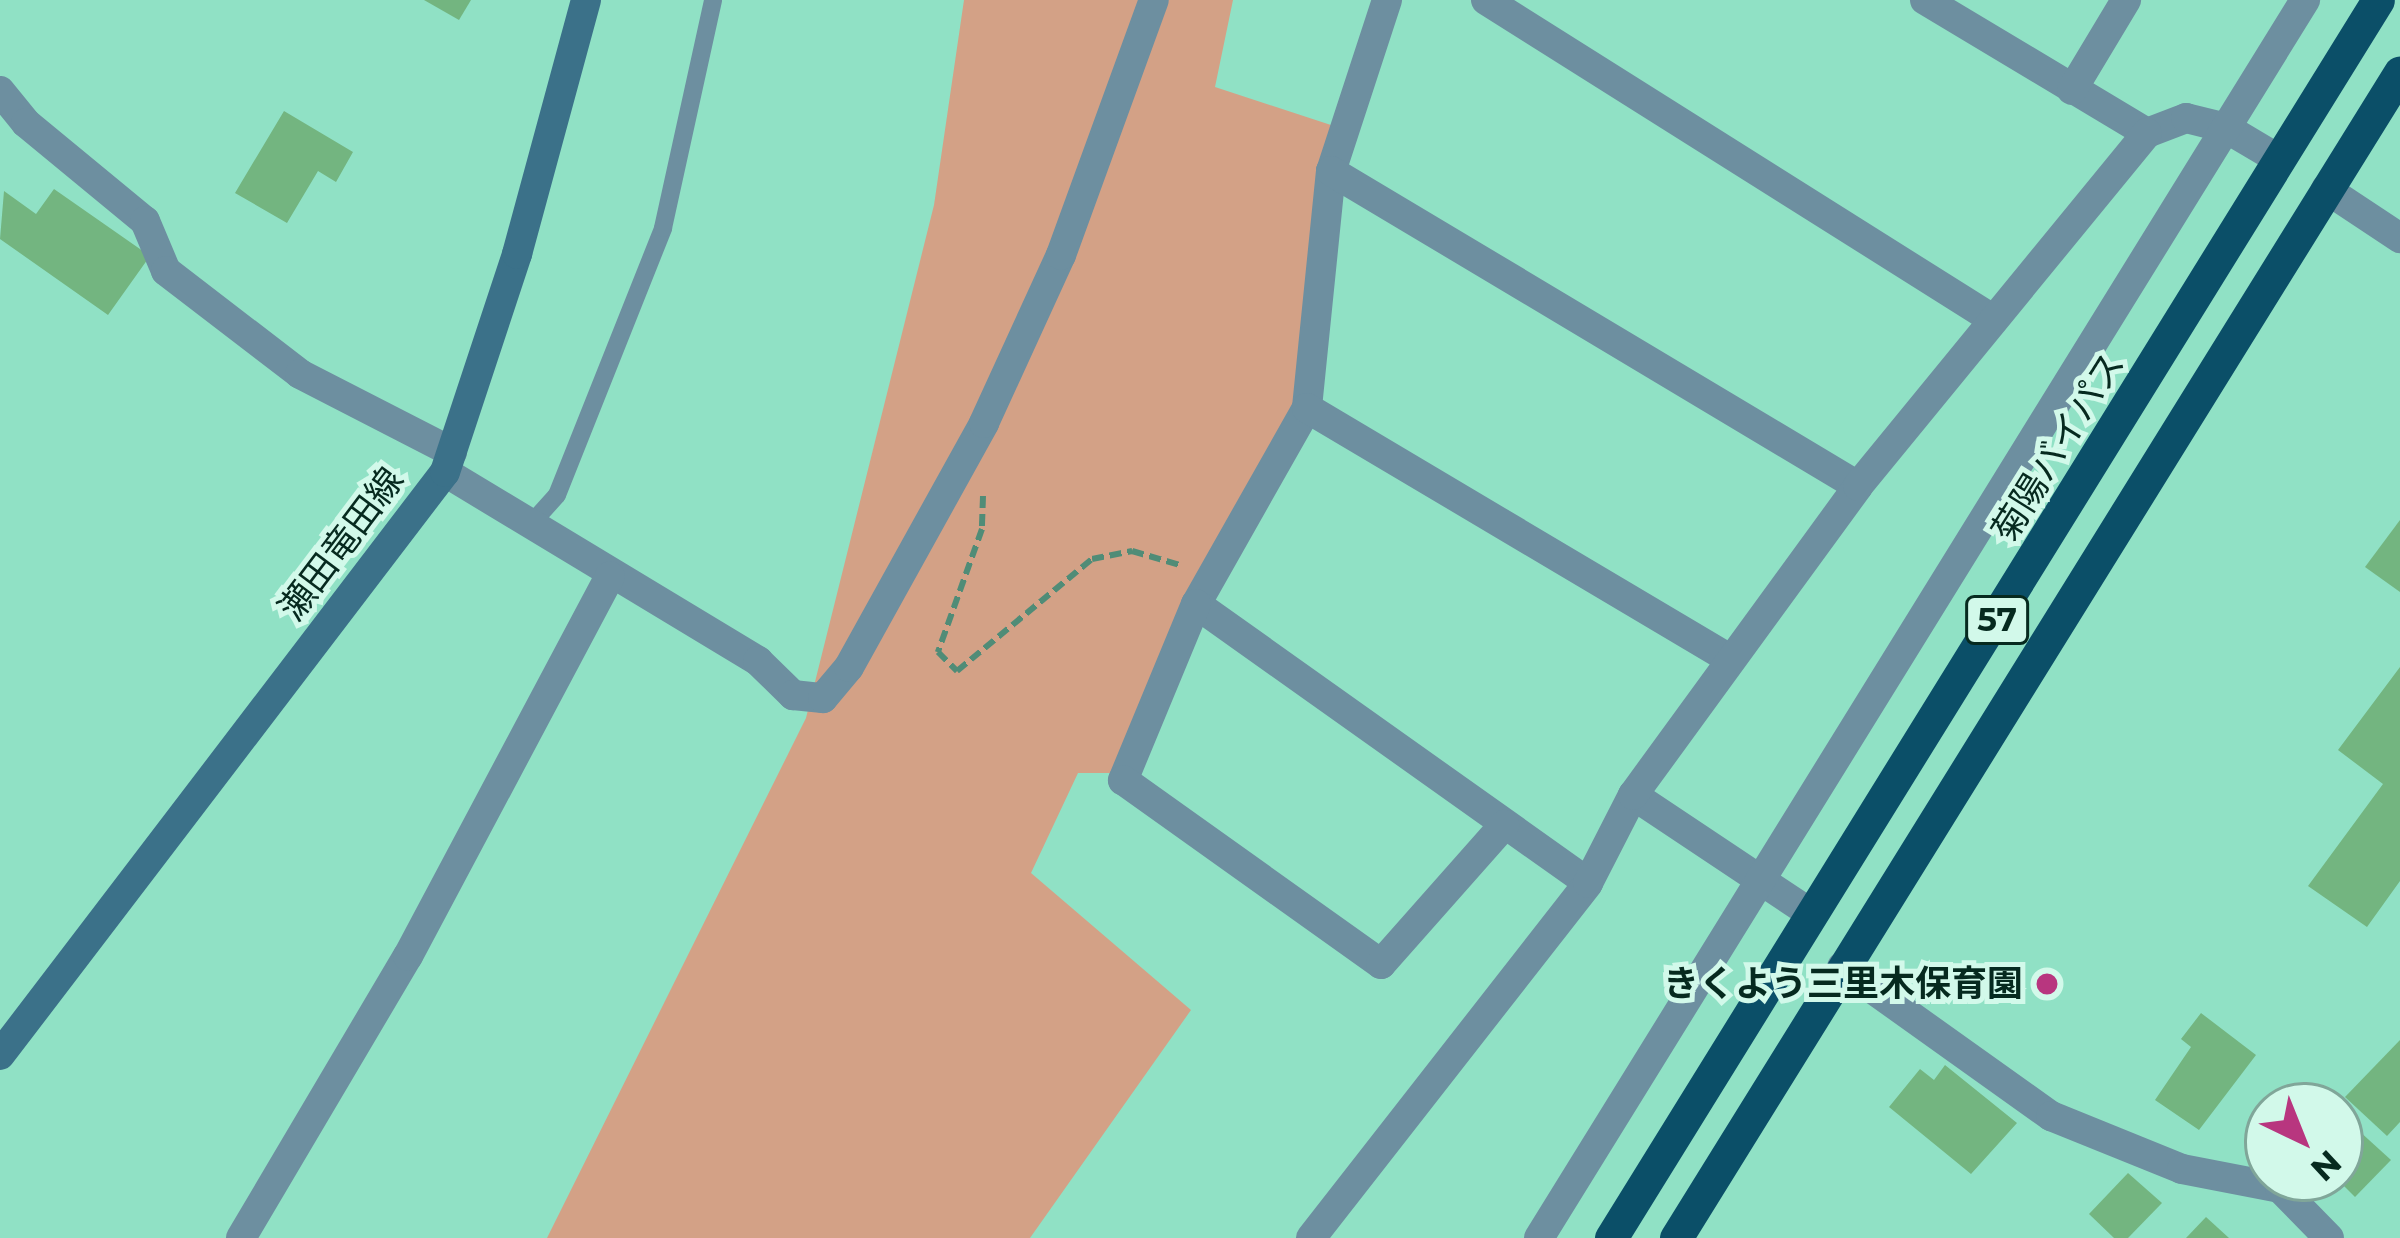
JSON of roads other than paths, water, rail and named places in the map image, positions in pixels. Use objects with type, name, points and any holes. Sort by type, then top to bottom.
[{"type":"highway","name":"菊陽バイパス","points":[[1611,1238],[2378,0]]},
{"type":"highway","name":"57","points":[[1676,1238],[2400,72]]},
{"type":"main road","name":"瀬田竜田線","points":[[0,1055],[448,462],[517,254],[586,0]]},
{"type":"street","points":[[0,91],[26,123],[145,221],[166,271],[300,374],[448,462],[530,525],[610,576],[758,661],[793,695],[823,698],[849,667],[984,423],[1061,255],[1154,0]]},
{"type":"street","points":[[1388,0],[1331,171],[1307,408],[1210,574],[1124,780],[1381,964],[1504,825]]},
{"type":"street","points":[[1486,0],[1994,320]]},
{"type":"street","points":[[1925,0],[2147,134]]},
{"type":"street","points":[[2072,90],[2126,0]]},
{"type":"street","points":[[1539,1238],[2305,0]]},
{"type":"street","points":[[1311,1238],[1588,883],[1633,795],[1858,486],[2147,134],[2186,118],[2226,128],[2280,160]]},
{"type":"street","points":[[1331,171],[1858,486]]},
{"type":"street","points":[[2326,189],[2400,238]]},
{"type":"street","points":[[1307,408],[1731,661]]},
{"type":"street","points":[[241,1238],[408,956],[610,576]]},
{"type":"street","points":[[1196,604],[1588,883]]},
{"type":"street","points":[[1633,795],[1813,915]]},
{"type":"street","points":[[1842,967],[2051,1116],[2182,1169],[2280,1188],[2329,1238]]},
{"type":"lane","points":[[530,525],[557,495],[664,228],[713,0]]},
{"type":"place","name":"きくよう三里木保育園","points":[[2047,984]]}]
